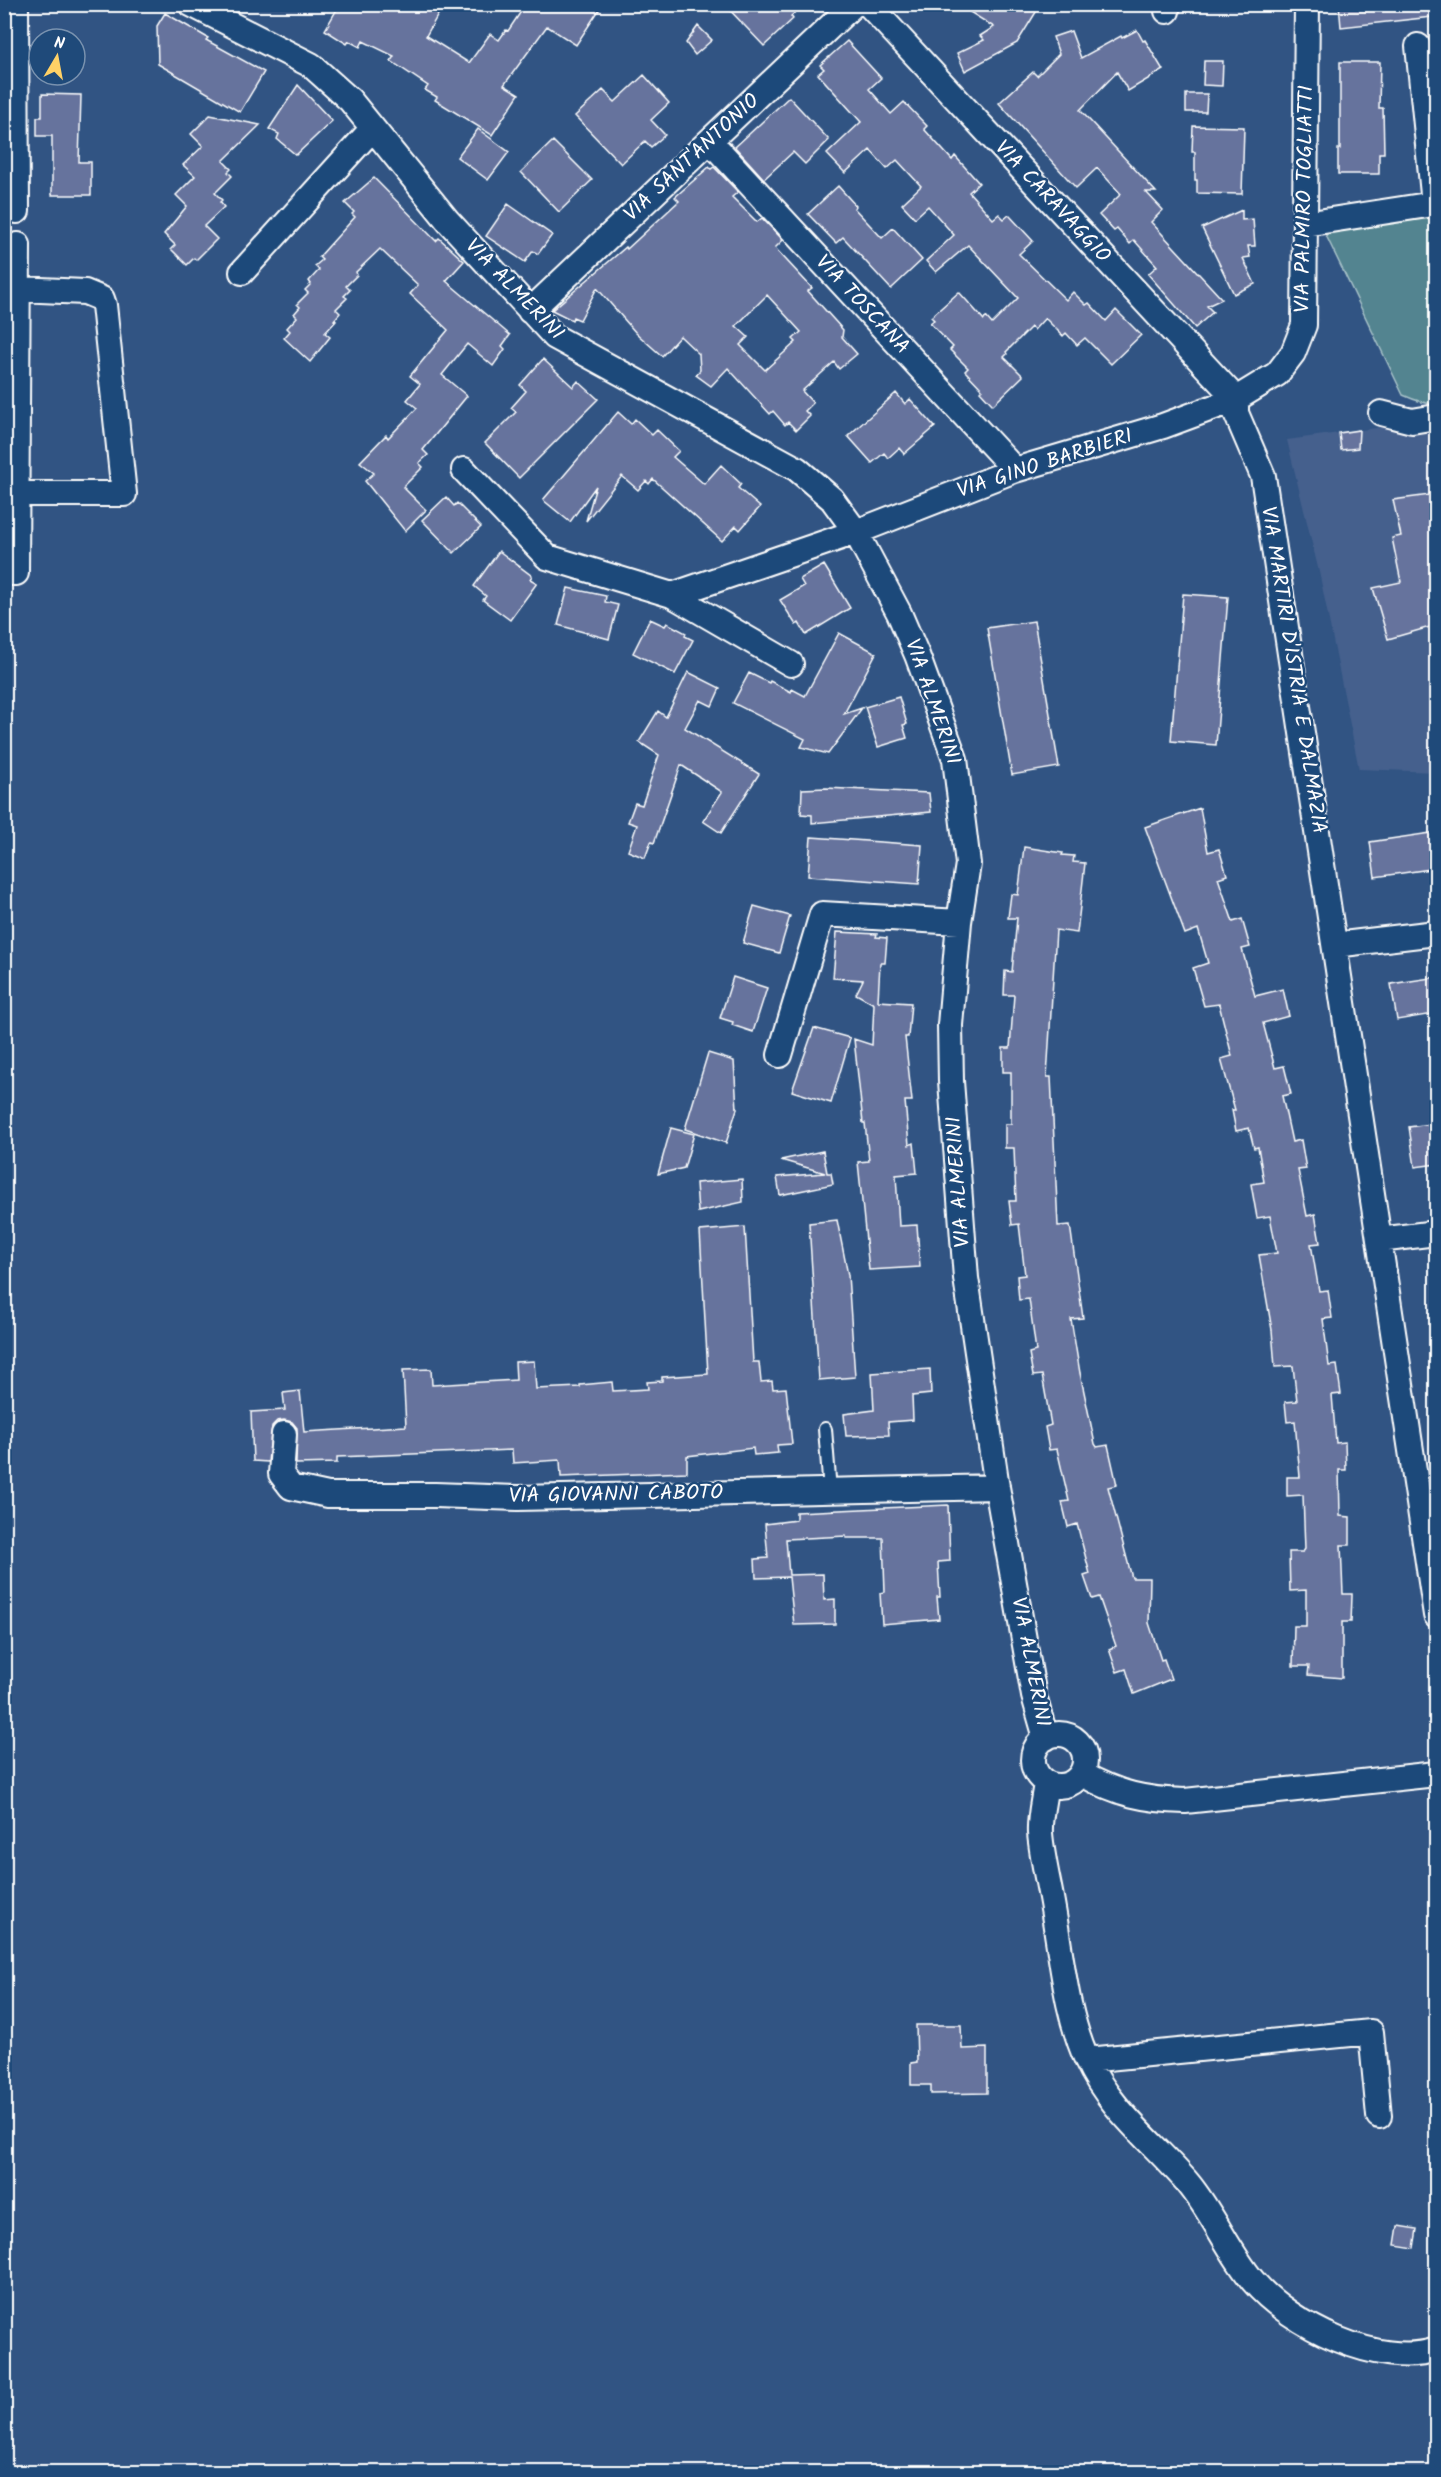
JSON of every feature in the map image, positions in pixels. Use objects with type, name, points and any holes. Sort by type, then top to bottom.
[{"type":"street","points":[[16,4],[16,211]]},
{"type":"street","name":"VIA ALMERINI","points":[[191,4],[311,65],[350,100],[448,221],[555,338],[797,469],[832,499],[856,532],[899,613],[955,759],[968,864],[959,922],[950,1025],[951,1081],[966,1278],[998,1487],[1034,1696],[1046,1738]]},
{"type":"street","name":"VIA SANT'ANTONIO","points":[[530,311],[854,4]]},
{"type":"street","name":"VIA CARAVAGGIO","points":[[868,4],[1236,399]]},
{"type":"street","name":"VIA PALMIRO TOGLIATTI","points":[[1236,399],[1277,374],[1293,353],[1304,325],[1307,4]]},
{"type":"street","points":[[1305,224],[1434,204],[1418,46]]},
{"type":"street","points":[[242,272],[372,129]]},
{"type":"street","name":"VIA TOSCANA","points":[[710,141],[1015,470]]},
{"type":"street","points":[[4,573],[16,573],[18,245]]},
{"type":"street","points":[[16,494],[124,494],[102,299],[84,292],[18,289]]},
{"type":"street","name":"VIA GINO BARBIERI","points":[[672,595],[856,532],[1015,470],[1163,426],[1236,399]]},
{"type":"street","name":"VIA MARTIRI D'ISTRIA E DALMAZIA","points":[[1236,399],[1236,413],[1263,476],[1379,1240],[1430,1531],[1437,1615]]},
{"type":"street","points":[[1381,413],[1412,420],[1437,417]]},
{"type":"street","points":[[464,470],[547,557],[672,595],[791,664]]},
{"type":"street","points":[[780,1054],[822,914],[959,922]]},
{"type":"street","points":[[1335,945],[1437,933]]},
{"type":"street","points":[[1379,1240],[1437,1233]]},
{"type":"street","name":"VIA GIOVANNI CABOTO","points":[[284,1434],[281,1474],[291,1487],[328,1495],[518,1498],[998,1487]]},
{"type":"street","points":[[1062,1734],[1077,1741],[1085,1756],[1082,1774],[1070,1785],[1062,1787],[1046,1783],[1035,1772],[1033,1764],[1035,1749],[1046,1738],[1062,1734]]},
{"type":"street","points":[[1082,1774],[1130,1796],[1185,1801],[1437,1774]]},
{"type":"street","points":[[1046,1783],[1040,1832],[1067,1992],[1073,2019],[1087,2060],[1106,2092],[1188,2184],[1254,2282],[1285,2312],[1323,2332],[1368,2349],[1395,2355],[1425,2354],[1437,2350]]},
{"type":"street","points":[[1087,2060],[1371,2032],[1379,2116]]},
{"type":"lane","points":[[825,1429],[830,1491]]},
{"type":"shaded area","points":[[1436,420],[1436,772],[1359,769],[1320,576],[1287,440]]},
{"type":"green space","points":[[1436,202],[1436,404],[1403,395],[1323,229]]},
{"type":"building","points":[[340,4],[444,4],[426,36],[469,63],[490,34],[499,40],[506,30],[508,31],[526,4],[603,4],[576,45],[547,26],[504,85],[519,94],[492,135],[435,100],[437,97],[425,90],[428,86],[391,61],[394,56],[363,41],[360,47],[349,41],[347,44],[325,30]]},
{"type":"building","points":[[724,4],[804,4],[791,16],[793,19],[764,46]]},
{"type":"building","points":[[957,4],[1041,4],[1017,43],[965,71],[957,53],[984,40],[980,36],[994,27]]},
{"type":"building","points":[[1339,4],[1431,4],[1432,17],[1341,27]]},
{"type":"building","points":[[165,13],[208,38],[206,40],[264,72],[240,112],[158,64],[157,26]]},
{"type":"building","points":[[698,26],[712,40],[695,55],[686,43]]},
{"type":"building","points":[[1137,30],[1163,70],[1128,91],[1117,72],[1080,110],[1156,192],[1146,192],[1163,210],[1151,222],[1222,299],[1207,306],[1213,312],[1195,328],[1148,274],[1157,266],[1134,240],[1130,244],[1117,229],[1114,231],[1099,215],[1121,194],[1097,168],[1076,188],[999,103],[1033,72],[1037,76],[1059,54],[1053,37],[1071,31],[1081,58]]},
{"type":"building","points":[[847,41],[881,78],[869,89],[891,114],[904,102],[927,126],[924,129],[952,160],[955,156],[979,183],[969,192],[993,219],[999,214],[1004,219],[1009,215],[1033,241],[1019,254],[1066,300],[1073,292],[1086,305],[1089,303],[1106,321],[1116,310],[1141,335],[1111,364],[1085,338],[1077,345],[1066,333],[1063,336],[1045,318],[1034,330],[1031,327],[1006,352],[1004,357],[1023,376],[993,405],[980,391],[982,389],[965,371],[968,368],[950,350],[953,347],[930,323],[934,320],[931,317],[959,292],[984,320],[986,317],[992,324],[1018,298],[968,245],[936,272],[926,261],[954,235],[928,206],[915,218],[902,204],[921,186],[897,160],[887,169],[870,150],[845,173],[827,154],[861,122],[818,74],[824,69],[820,65]]},
{"type":"building","points":[[1204,61],[1223,61],[1222,86],[1203,85]]},
{"type":"building","points":[[1340,62],[1380,62],[1379,108],[1383,108],[1384,153],[1379,153],[1379,174],[1338,174]]},
{"type":"building","points":[[644,75],[669,103],[651,120],[665,135],[651,147],[645,141],[621,164],[575,116],[603,90],[615,102]]},
{"type":"building","points":[[298,85],[332,121],[296,155],[277,139],[279,134],[269,129]]},
{"type":"building","points":[[42,94],[81,95],[79,162],[91,162],[91,195],[52,195],[52,136],[37,136],[37,117],[42,117]]},
{"type":"building","points":[[1186,94],[1207,94],[1206,112],[1186,112]]},
{"type":"building","points":[[789,97],[829,140],[805,164],[793,152],[764,179],[735,147]]},
{"type":"building","points":[[210,115],[260,125],[223,161],[231,169],[228,172],[232,176],[215,193],[222,200],[220,202],[224,207],[204,226],[217,239],[196,260],[194,258],[187,265],[171,249],[175,245],[164,234],[187,206],[176,195],[195,176],[183,165],[203,146],[191,134]]},
{"type":"building","points":[[1193,126],[1244,127],[1242,194],[1197,193],[1195,152],[1192,152]]},
{"type":"building","points":[[478,129],[509,152],[488,180],[457,157]]},
{"type":"building","points":[[553,141],[592,180],[559,212],[521,172]]},
{"type":"building","points":[[709,167],[711,169],[714,167],[738,192],[732,197],[757,222],[762,218],[783,240],[775,248],[812,288],[808,291],[843,330],[842,337],[857,354],[839,369],[834,362],[802,391],[813,403],[805,411],[810,416],[796,430],[788,422],[785,425],[773,411],[770,414],[728,368],[711,386],[696,375],[700,370],[699,354],[680,336],[662,356],[636,333],[597,288],[580,320],[573,317],[572,320],[552,310],[626,247],[627,249],[679,201],[675,197]],"holes":[[[767,295],[801,332],[793,339],[796,342],[765,370],[740,345],[748,337],[736,326]]]},
{"type":"building","points":[[374,178],[436,241],[439,238],[464,261],[446,281],[510,335],[502,346],[505,349],[493,366],[467,344],[442,375],[467,396],[423,450],[428,455],[419,463],[423,467],[403,487],[426,510],[405,531],[365,481],[374,473],[360,462],[386,435],[388,438],[417,408],[407,400],[420,384],[410,376],[448,330],[410,294],[418,285],[380,249],[356,272],[357,275],[346,286],[350,290],[344,296],[347,298],[336,309],[340,313],[325,333],[330,337],[310,362],[284,338],[290,331],[287,328],[297,317],[294,314],[300,307],[297,304],[308,293],[305,290],[311,284],[309,281],[319,270],[315,266],[322,260],[319,257],[355,217],[352,214],[354,212],[345,203]]},
{"type":"building","points":[[838,186],[856,206],[854,208],[882,238],[893,228],[922,260],[891,289],[843,237],[836,243],[808,214]]},
{"type":"building","points":[[508,204],[552,235],[538,254],[533,251],[525,262],[486,236]]},
{"type":"building","points":[[1242,210],[1242,220],[1253,219],[1255,246],[1248,246],[1250,257],[1243,258],[1255,284],[1234,294],[1202,228]]},
{"type":"building","points":[[543,359],[573,387],[578,381],[598,399],[519,478],[485,443],[516,412],[511,408],[526,391],[520,385]]},
{"type":"building","points":[[896,393],[905,404],[910,399],[935,427],[904,454],[899,448],[888,458],[884,453],[872,463],[848,436]]},
{"type":"building","points":[[618,412],[631,424],[635,419],[652,435],[657,430],[679,451],[673,457],[704,484],[721,465],[741,484],[738,488],[760,507],[740,530],[736,526],[722,541],[653,479],[649,484],[646,481],[638,490],[622,476],[586,521],[596,486],[570,522],[543,500]]},
{"type":"building","points":[[1359,430],[1358,448],[1341,450],[1339,433]]},
{"type":"building","points":[[1437,494],[1437,625],[1388,639],[1373,588],[1401,582],[1392,538],[1401,536],[1393,500]]},
{"type":"building","points":[[446,497],[454,506],[457,503],[481,527],[454,553],[422,520]]},
{"type":"building","points":[[499,551],[532,576],[530,579],[537,583],[510,620],[483,600],[486,596],[474,586]]},
{"type":"building","points":[[824,565],[850,608],[806,635],[799,623],[796,625],[780,600],[804,586],[800,579]]},
{"type":"building","points":[[568,588],[606,596],[605,602],[618,605],[609,639],[558,625]]},
{"type":"building","points":[[1183,594],[1228,597],[1216,745],[1171,741]]},
{"type":"building","points":[[650,619],[665,626],[667,623],[686,633],[685,636],[693,640],[675,674],[633,653]]},
{"type":"building","points":[[1034,621],[1059,767],[1012,775],[987,628]]},
{"type":"building","points":[[839,633],[876,653],[844,714],[862,708],[828,754],[801,747],[805,739],[733,703],[749,673],[805,696]]},
{"type":"building","points":[[688,672],[720,688],[712,706],[700,700],[685,728],[759,774],[721,833],[703,821],[722,792],[681,765],[654,843],[651,842],[645,858],[628,851],[637,825],[628,822],[635,803],[642,805],[659,755],[639,742],[658,711],[666,717]]},
{"type":"building","points":[[899,697],[907,724],[903,725],[907,738],[878,747],[865,707]]},
{"type":"building","points":[[802,789],[929,793],[931,812],[812,823],[812,815],[801,814]]},
{"type":"building","points":[[1200,808],[1208,852],[1219,849],[1227,875],[1218,878],[1233,922],[1242,919],[1250,947],[1242,949],[1255,996],[1283,989],[1289,1016],[1263,1023],[1275,1068],[1284,1066],[1291,1094],[1282,1096],[1292,1142],[1301,1140],[1306,1169],[1298,1170],[1307,1216],[1315,1214],[1320,1243],[1311,1244],[1319,1291],[1328,1290],[1332,1318],[1323,1319],[1329,1366],[1337,1365],[1341,1394],[1332,1395],[1336,1443],[1345,1442],[1346,1470],[1339,1470],[1340,1516],[1350,1517],[1350,1545],[1341,1545],[1343,1594],[1352,1594],[1351,1622],[1342,1622],[1342,1678],[1308,1675],[1309,1666],[1293,1666],[1294,1626],[1306,1626],[1306,1590],[1290,1591],[1289,1552],[1303,1552],[1305,1549],[1303,1495],[1287,1496],[1287,1477],[1300,1477],[1295,1421],[1287,1422],[1285,1402],[1297,1401],[1293,1366],[1275,1367],[1272,1330],[1259,1255],[1277,1253],[1270,1216],[1257,1218],[1251,1184],[1264,1182],[1258,1147],[1254,1148],[1249,1128],[1236,1131],[1232,1110],[1235,1110],[1221,1059],[1232,1056],[1219,1004],[1204,1006],[1193,968],[1208,963],[1198,929],[1185,934],[1145,827]]},
{"type":"building","points":[[1437,832],[1437,868],[1375,877],[1370,842]]},
{"type":"building","points":[[811,837],[922,845],[919,884],[808,876]]},
{"type":"building","points":[[1024,847],[1063,853],[1062,855],[1074,856],[1073,862],[1085,863],[1077,933],[1056,930],[1047,1077],[1051,1077],[1058,1226],[1070,1225],[1083,1318],[1071,1319],[1080,1373],[1095,1444],[1097,1447],[1108,1445],[1117,1485],[1108,1487],[1132,1578],[1150,1578],[1149,1623],[1161,1660],[1164,1659],[1171,1679],[1134,1694],[1126,1669],[1117,1672],[1109,1649],[1116,1646],[1099,1597],[1092,1599],[1084,1576],[1090,1574],[1077,1524],[1068,1527],[1062,1502],[1069,1501],[1057,1449],[1049,1450],[1045,1427],[1051,1425],[1042,1375],[1033,1376],[1029,1353],[1036,1351],[1029,1299],[1019,1300],[1017,1276],[1025,1275],[1019,1224],[1012,1225],[1009,1201],[1016,1201],[1014,1148],[1005,1148],[1005,1124],[1011,1124],[1011,1072],[1003,1072],[1003,1048],[1010,1048],[1014,995],[1004,995],[1005,971],[1012,972],[1017,918],[1008,918],[1011,894],[1018,895]]},
{"type":"building","points":[[754,906],[790,916],[779,953],[743,943]]},
{"type":"building","points":[[837,932],[877,934],[876,937],[887,938],[885,963],[880,963],[878,1001],[911,1003],[908,1037],[905,1037],[912,1101],[905,1101],[909,1145],[914,1143],[917,1173],[896,1175],[899,1226],[917,1225],[920,1267],[869,1270],[858,1162],[869,1161],[854,1039],[872,1045],[874,1004],[856,994],[863,980],[833,978]]},
{"type":"building","points":[[733,977],[767,988],[753,1032],[720,1018]]},
{"type":"building","points":[[1437,977],[1437,1008],[1432,1009],[1433,1014],[1397,1020],[1391,984]]},
{"type":"building","points":[[814,1028],[850,1038],[831,1103],[792,1091]]},
{"type":"building","points":[[708,1053],[734,1061],[737,1109],[726,1143],[685,1129]]},
{"type":"building","points":[[1437,1123],[1437,1164],[1415,1167],[1409,1127]]},
{"type":"building","points":[[671,1128],[694,1134],[684,1168],[658,1174]]},
{"type":"building","points":[[823,1151],[827,1173],[831,1173],[833,1184],[780,1195],[777,1177],[825,1173],[781,1160]]},
{"type":"building","points":[[742,1179],[743,1202],[698,1212],[696,1183]]},
{"type":"building","points":[[837,1220],[848,1275],[855,1377],[819,1380],[809,1223]]},
{"type":"building","points":[[745,1227],[753,1362],[759,1362],[761,1382],[772,1381],[773,1389],[786,1388],[792,1444],[777,1445],[778,1453],[754,1455],[753,1448],[687,1456],[687,1472],[561,1477],[560,1460],[513,1463],[512,1450],[337,1457],[337,1463],[296,1464],[297,1428],[292,1422],[284,1420],[277,1421],[272,1426],[268,1462],[253,1461],[251,1412],[285,1410],[283,1393],[300,1391],[304,1432],[406,1426],[403,1370],[431,1369],[432,1385],[516,1380],[515,1362],[534,1361],[536,1389],[580,1387],[580,1385],[612,1382],[613,1391],[648,1389],[647,1382],[662,1381],[662,1377],[708,1374],[700,1231]]},
{"type":"building","points":[[930,1369],[931,1394],[912,1396],[913,1420],[888,1422],[889,1435],[846,1436],[844,1414],[874,1410],[872,1373]]},
{"type":"building","points":[[948,1505],[950,1561],[938,1562],[939,1619],[882,1624],[880,1593],[885,1592],[883,1538],[846,1538],[846,1536],[786,1539],[789,1575],[823,1574],[824,1600],[835,1599],[835,1624],[794,1625],[789,1577],[756,1578],[755,1559],[768,1558],[765,1524],[796,1520],[796,1512]]},
{"type":"building","points":[[916,2025],[961,2025],[962,2049],[987,2048],[987,2093],[931,2094],[931,2085],[911,2085],[911,2063],[917,2062]]},
{"type":"building","points":[[1398,2226],[1417,2229],[1414,2248],[1395,2245]]}]
